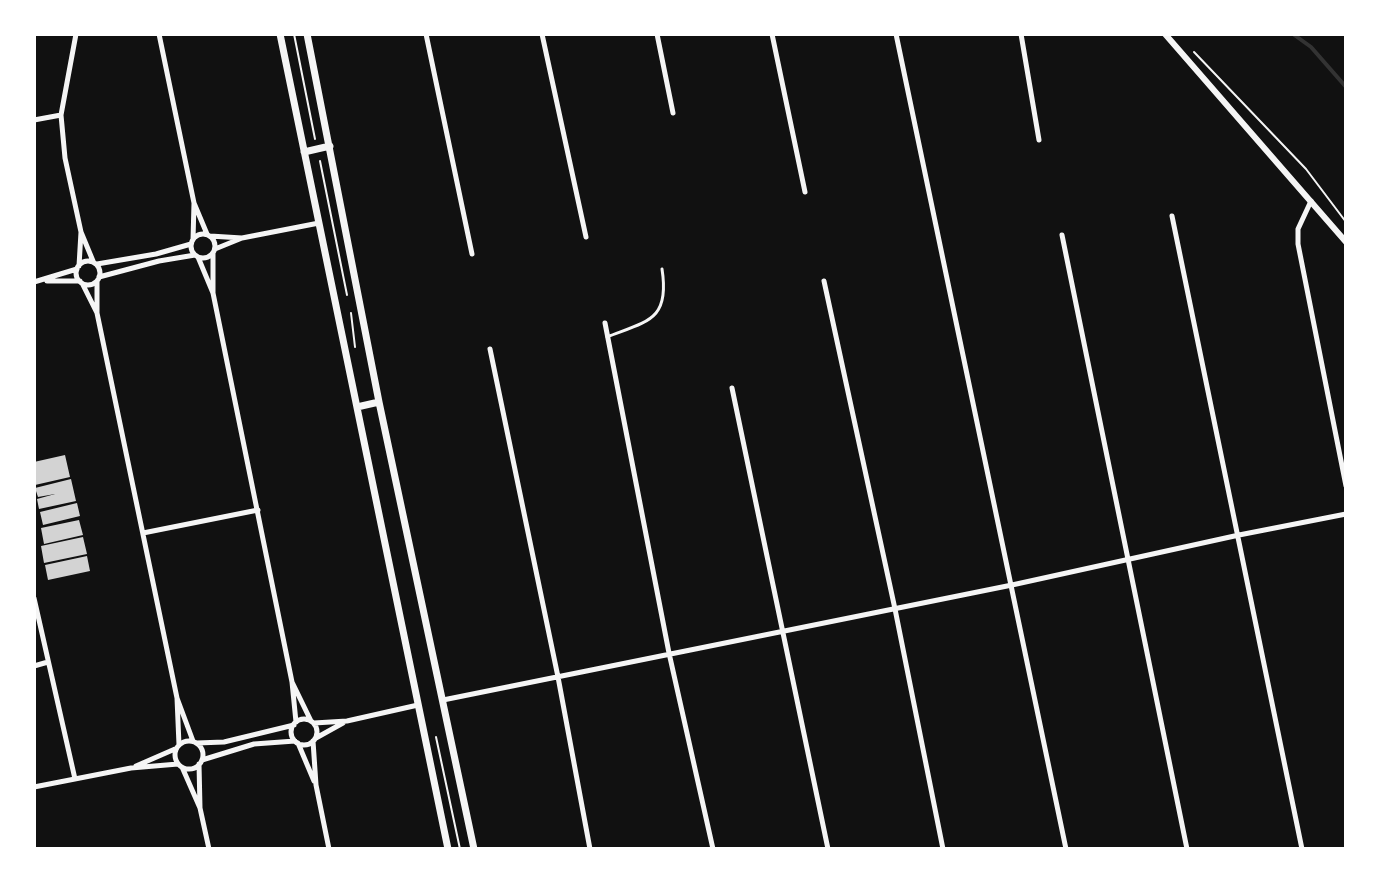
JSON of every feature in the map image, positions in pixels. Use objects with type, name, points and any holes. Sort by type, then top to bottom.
[{"type":"main road","points":[[280,34],[448,849]]},
{"type":"main road","points":[[307,34],[379,402],[474,849]]},
{"type":"main road","points":[[304,152],[330,146]]},
{"type":"main road","points":[[357,407],[379,402]]},
{"type":"street","points":[[76,34],[61,115],[65,158],[81,232],[100,270],[97,313],[177,698],[195,742],[202,751],[200,808],[209,849]]},
{"type":"street","points":[[159,34],[194,203],[208,235],[215,242],[213,293]]},
{"type":"street","points":[[426,34],[472,254]]},
{"type":"street","points":[[542,34],[586,237]]},
{"type":"street","points":[[657,34],[673,113]]},
{"type":"street","points":[[772,34],[805,192]]},
{"type":"street","points":[[896,34],[1066,849]]},
{"type":"street","points":[[1021,34],[1039,140]]},
{"type":"street","points":[[1165,34],[1346,242]]},
{"type":"street","points":[[34,120],[61,115]]},
{"type":"street","points":[[1311,201],[1298,229],[1298,244],[1346,486]]},
{"type":"street","points":[[194,203],[192,242],[213,293],[292,682],[295,723],[292,733],[316,785]]},
{"type":"street","points":[[1172,216],[1302,849]]},
{"type":"street","points":[[34,282],[86,262],[206,257],[242,238],[319,223]]},
{"type":"street","points":[[81,232],[78,267],[81,283],[97,313]]},
{"type":"street","points":[[42,280],[91,285],[98,279],[192,242],[199,235],[242,238]]},
{"type":"street","points":[[1062,235],[1187,849]]},
{"type":"street","points":[[824,281],[943,849]]},
{"type":"street","points":[[605,323],[669,653],[713,849]]},
{"type":"street","points":[[490,349],[590,849]]},
{"type":"street","points":[[732,388],[828,849]]},
{"type":"street","points":[[143,533],[258,510]]},
{"type":"street","points":[[443,700],[1346,514]]},
{"type":"street","points":[[34,598],[75,779]]},
{"type":"street","points":[[34,666],[48,662]]},
{"type":"street","points":[[292,682],[317,730],[314,739],[316,785],[329,849]]},
{"type":"street","points":[[177,698],[175,757],[200,808]]},
{"type":"street","points":[[131,768],[185,741],[224,742],[304,719],[313,722],[347,721],[419,705]]},
{"type":"street","points":[[34,787],[131,768],[191,768],[200,762],[254,744],[306,744],[347,721]]},
{"type":"lane","points":[[607,337],[649,322],[660,310],[665,288],[662,269]]},
{"type":"path","points":[[294,34],[348,298]]},
{"type":"path","points":[[1193,51],[1306,169],[1346,222]]},
{"type":"path","points":[[351,313],[357,359]]},
{"type":"path","points":[[434,727],[460,849]]},
{"type":"building","points":[[65,455],[70,477],[35,485],[34,462]]},
{"type":"building","points":[[71,479],[76,501],[39,509],[37,499],[55,494],[38,497],[35,488]]},
{"type":"building","points":[[77,503],[80,516],[43,525],[40,512]]},
{"type":"building","points":[[79,520],[83,535],[44,544],[41,528]]},
{"type":"building","points":[[83,537],[87,554],[44,563],[41,546]]},
{"type":"building","points":[[87,556],[90,571],[48,580],[45,565]]},
{"type":"waterway","points":[[1293,34],[1311,47],[1346,87]]}]
